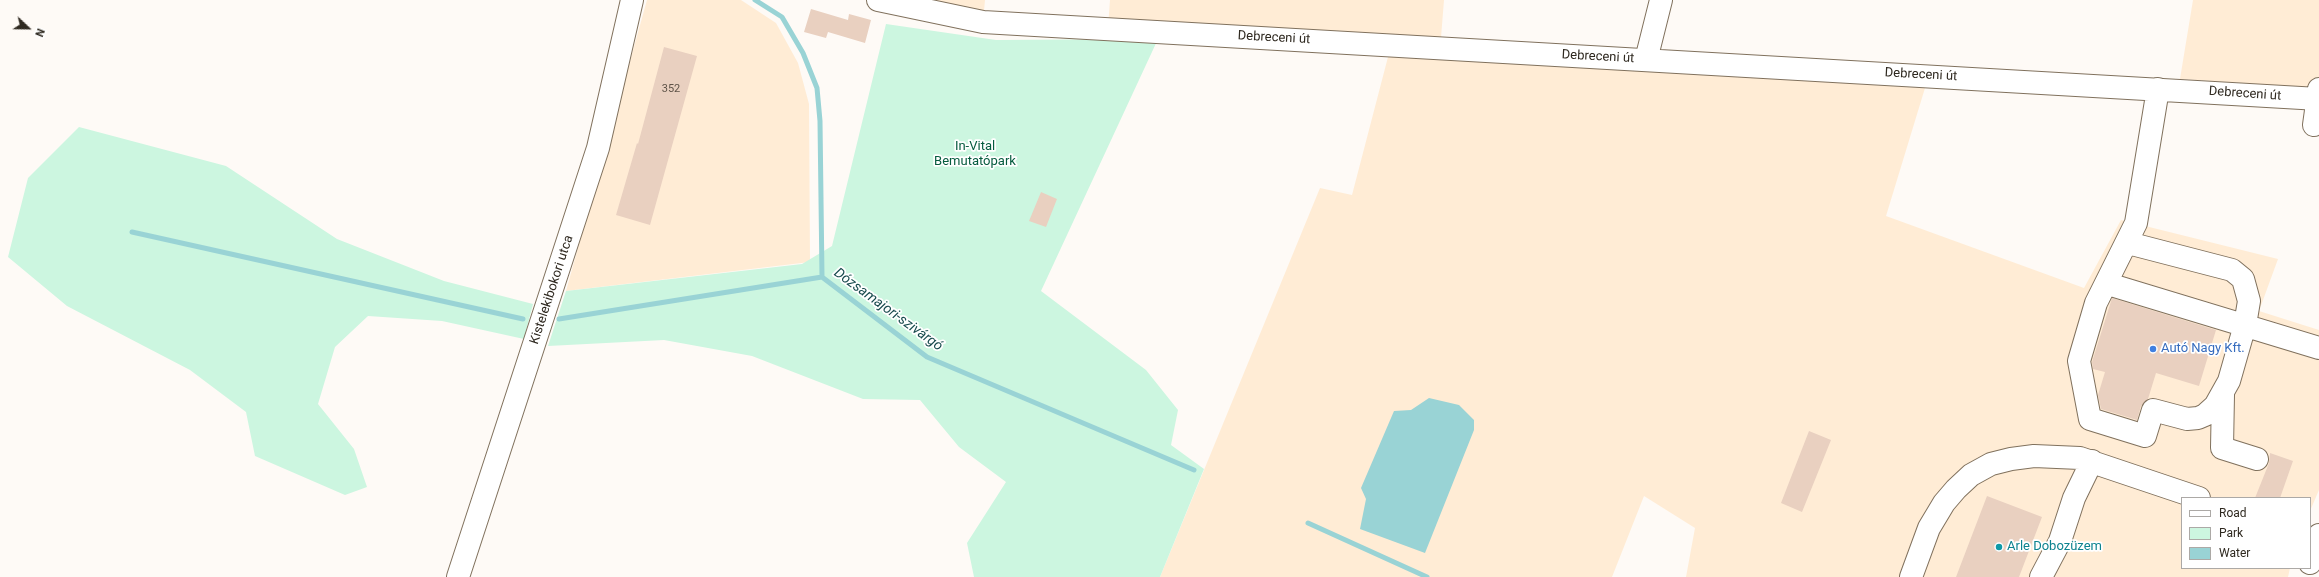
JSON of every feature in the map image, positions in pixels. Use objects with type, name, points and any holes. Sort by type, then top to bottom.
[{"type":"street","name":"Kistelekibokori utca","points":[[458,577],[598,148],[632,0]]},
{"type":"street","name":"Debreceni út","points":[[878,0],[982,22],[2158,89],[2318,96]]},
{"type":"street","points":[[1646,60],[1660,0]]},
{"type":"street","points":[[2128,243],[2232,270],[2238,274],[2247,289],[2249,301],[2245,325],[2229,381],[2223,395],[2215,406],[2198,418],[2187,419],[2153,410],[2145,436],[2090,419],[2079,361],[2096,303],[2108,284],[2136,223],[2158,89]]},
{"type":"street","points":[[2314,125],[2318,96]]},
{"type":"street","points":[[2108,284],[2319,348]]},
{"type":"street","points":[[2223,395],[2222,448],[2257,459]]},
{"type":"street","points":[[1911,577],[1936,516],[1956,488],[1971,475],[1991,464],[2011,459],[2050,456],[2080,458],[2196,497]]},
{"type":"street","points":[[2041,577],[2060,541],[2074,498],[2092,462]]},
{"type":"street","points":[[2311,558],[2316,536]]},
{"type":"shaded area","points":[[647,0],[741,0],[776,23],[798,63],[809,104],[810,262],[566,291]]},
{"type":"shaded area","points":[[929,0],[985,0],[984,11]]},
{"type":"shaded area","points":[[1110,0],[1444,0],[1440,50],[1659,72],[1925,88],[1886,216],[2084,288],[2121,220],[2278,259],[2259,311],[2319,330],[2319,490],[2311,509],[2311,497],[2181,497],[2181,569],[2290,569],[2288,577],[1686,577],[1695,528],[1644,496],[1612,577],[1160,577],[1320,188],[1352,195],[1388,57],[1158,39],[1107,41]]},
{"type":"shaded area","points":[[2193,0],[2319,0],[2319,88],[2180,79]]},
{"type":"green space","name":"In-Vital Bemutatópark","points":[[886,24],[996,40],[1158,39],[1041,291],[1146,370],[1178,410],[1171,445],[1204,469],[1160,577],[974,577],[967,543],[1006,482],[959,447],[920,400],[863,399],[752,356],[664,340],[548,346],[566,291],[802,264],[832,246]]},
{"type":"green space","points":[[79,127],[226,166],[337,239],[444,281],[533,304],[524,339],[442,321],[368,316],[335,347],[318,404],[354,449],[367,487],[345,495],[255,456],[246,412],[190,370],[67,306],[8,257],[28,178]]},
{"type":"water","points":[[1429,398],[1459,405],[1474,420],[1474,430],[1425,553],[1360,529],[1366,499],[1361,488],[1394,411],[1411,410]]},
{"type":"building","points":[[811,9],[848,20],[849,14],[871,20],[865,43],[828,32],[826,38],[804,32]]},
{"type":"building","points":[[664,47],[697,56],[650,225],[616,215],[637,143],[638,144]]},
{"type":"building","points":[[1041,192],[1057,199],[1046,227],[1029,221]]},
{"type":"building","name":"Autó Nagy Kft.","points":[[2112,298],[2216,330],[2199,386],[2156,373],[2148,399],[2141,406],[2137,420],[2101,409],[2098,395],[2105,372],[2093,369],[2092,362]]},
{"type":"building","points":[[1809,431],[1831,440],[1802,512],[1781,503]]},
{"type":"building","points":[[2270,453],[2293,461],[2280,497],[2255,497],[2269,463]]},
{"type":"building","name":"Arle Dobozüzem","points":[[1987,496],[2042,517],[2019,577],[1956,577]]},
{"type":"waterway","name":"Dózsamajori-szivárgó","points":[[755,0],[782,17],[803,53],[817,88],[820,121],[822,277],[927,357],[1194,470]]},
{"type":"waterway","points":[[132,232],[523,319]]},
{"type":"waterway","points":[[559,319],[822,277]]},
{"type":"waterway","name":"Dózsamajori-szivárgó","points":[[1308,523],[1427,577]]},
{"type":"place","name":"Autó Nagy Kft.","points":[[2153,349]]},
{"type":"place","name":"Arle Dobozüzem","points":[[1999,547]]}]
